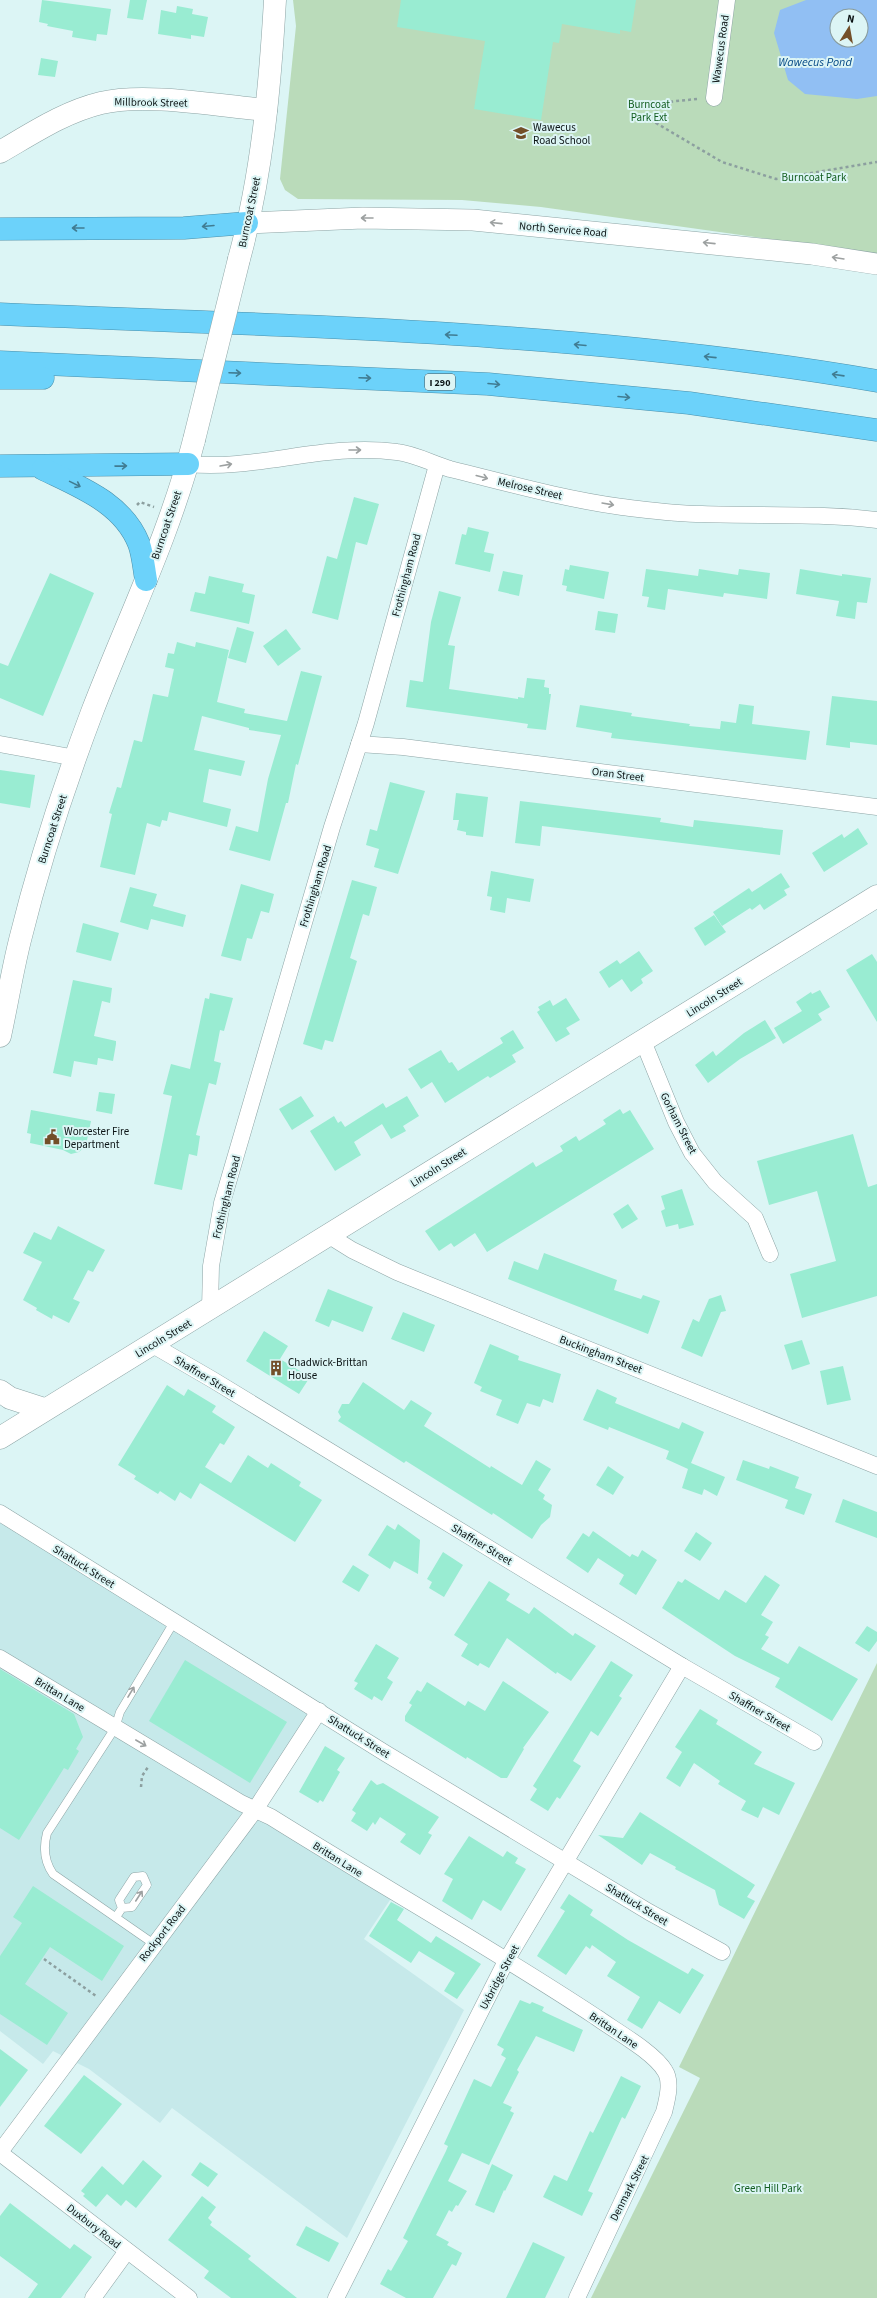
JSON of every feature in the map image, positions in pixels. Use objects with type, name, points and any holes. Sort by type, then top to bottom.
[{"type":"highway","points":[[0,229],[184,228],[246,223]]},
{"type":"highway","points":[[0,306],[77,317]]},
{"type":"highway","points":[[0,314],[526,340],[738,360],[877,381]]},
{"type":"highway","name":"I 290","points":[[0,362],[488,384],[689,403],[877,430]]},
{"type":"highway","points":[[0,378],[101,377],[186,371]]},
{"type":"highway","points":[[0,466],[40,467],[188,464]]},
{"type":"highway","points":[[40,467],[89,491],[112,506],[124,518],[139,545],[146,580]]},
{"type":"main road","name":"Burncoat Street","points":[[0,1036],[27,914],[58,810],[92,713],[146,580],[188,464],[239,259],[252,200],[266,110],[275,0]]},
{"type":"main road","name":"Millbrook Street","points":[[0,152],[69,113],[103,102],[123,100],[182,101],[266,110]]},
{"type":"main road","name":"Lincoln Street","points":[[0,1438],[44,1409],[210,1310],[328,1235],[877,896]]},
{"type":"main road","points":[[0,1391],[10,1398],[44,1409]]},
{"type":"street","name":"Wawecus Road","points":[[714,98],[727,0]]},
{"type":"street","name":"North Service Road","points":[[246,223],[363,218],[473,220],[796,252],[877,264]]},
{"type":"street","name":"Melrose Street","points":[[188,464],[213,467],[330,451],[358,450],[398,452],[437,465],[546,494],[621,506],[700,514],[797,514],[843,516],[877,520]]},
{"type":"street","name":"Frothingham Road","points":[[210,1310],[211,1266],[222,1203],[290,968],[359,744],[437,465]]},
{"type":"street","points":[[0,744],[76,758]]},
{"type":"street","name":"Oran Street","points":[[359,744],[410,748],[877,807]]},
{"type":"street","name":"Gorham Street","points":[[643,1041],[676,1122],[692,1153],[715,1182],[755,1218],[770,1254]]},
{"type":"street","name":"Buckingham Street","points":[[328,1235],[352,1250],[397,1272],[877,1466]]},
{"type":"street","name":"Shaffner Street","points":[[151,1344],[213,1380],[682,1666],[814,1742]]},
{"type":"street","name":"Shattuck Street","points":[[0,1513],[319,1711],[650,1912],[722,1952]]},
{"type":"street","name":"Brittan Lane","points":[[0,1658],[254,1810],[270,1817],[506,1961],[636,2045],[662,2066],[667,2074]]},
{"type":"street","name":"Uxbridge Street","points":[[336,2298],[506,1961],[682,1666]]},
{"type":"street","name":"Rockport Road","points":[[0,2153],[254,1810],[319,1711]]},
{"type":"street","name":"Denmark Street","points":[[577,2298],[664,2112],[668,2089],[667,2074]]},
{"type":"street","name":"Duxbury Road","points":[[0,2153],[189,2298]]},
{"type":"street","points":[[93,2298],[127,2251]]},
{"type":"lane","points":[[154,1944],[53,1874],[47,1865],[44,1844],[47,1833],[115,1728],[120,1712],[174,1622]]},
{"type":"lane","points":[[116,1917],[122,1908]]},
{"type":"path","points":[[714,98],[657,102],[656,123],[722,162],[776,179],[877,162]]},
{"type":"path","points":[[134,508],[140,502],[154,508]]},
{"type":"path","points":[[141,1787],[142,1776],[150,1764]]},
{"type":"path","points":[[44,1960],[97,1996]]},
{"type":"shaded area","points":[[0,1513],[319,1711],[255,1810],[394,1894],[364,1939],[464,2010],[347,2238],[172,2108],[160,2123],[89,2069],[53,2051],[43,2064],[0,2031]]},
{"type":"green space","name":"Burncoat Park Ext","points":[[293,0],[877,0],[877,254],[541,207],[462,200],[298,199],[285,190],[280,179],[296,26]]},
{"type":"green space","name":"Green Hill Park","points":[[877,1663],[877,2298],[591,2298],[700,2078],[679,2067]]},
{"type":"water","name":"Wawecus Pond","points":[[806,0],[877,0],[877,96],[857,99],[805,94],[788,80],[774,33],[780,10]]},
{"type":"building","points":[[42,0],[111,9],[107,35],[97,34],[96,41],[72,37],[73,31],[47,26],[48,24],[39,22]]},
{"type":"building","points":[[130,0],[147,0],[143,20],[127,18]]},
{"type":"building","points":[[401,0],[636,0],[631,32],[620,30],[620,34],[562,24],[559,43],[553,42],[541,120],[474,109],[485,41],[397,27]]},
{"type":"building","points":[[177,6],[193,9],[192,14],[208,17],[204,37],[191,35],[191,39],[158,34],[161,10],[176,13]]},
{"type":"building","points":[[41,58],[58,61],[55,77],[38,75]]},
{"type":"building","points":[[354,497],[379,504],[367,545],[356,542],[338,620],[312,613],[327,556],[337,559]]},
{"type":"building","points":[[468,527],[489,532],[484,552],[494,554],[490,572],[455,564],[462,534],[466,535]]},
{"type":"building","points":[[570,565],[609,572],[604,599],[566,591],[567,586],[562,585],[565,569],[569,570]]},
{"type":"building","points":[[646,569],[698,576],[699,569],[738,575],[739,569],[770,573],[767,599],[724,593],[723,597],[668,589],[665,610],[647,607],[649,597],[642,596]]},
{"type":"building","points":[[800,569],[842,576],[842,574],[871,578],[867,603],[857,602],[855,619],[836,616],[839,601],[796,594]]},
{"type":"building","points":[[503,571],[523,575],[519,596],[498,591]]},
{"type":"building","points":[[50,573],[94,593],[43,716],[0,698],[0,663],[8,666]]},
{"type":"building","points":[[209,576],[244,584],[242,592],[255,595],[249,624],[190,611],[195,592],[205,594]]},
{"type":"building","points":[[439,591],[461,597],[448,645],[455,646],[449,689],[518,699],[518,697],[524,698],[527,678],[545,680],[544,687],[549,688],[549,694],[551,694],[546,730],[527,728],[528,724],[406,707],[410,680],[423,682],[431,622]]},
{"type":"building","points":[[598,611],[618,614],[615,633],[595,630]]},
{"type":"building","points":[[237,627],[254,632],[246,663],[228,658]]},
{"type":"building","points":[[286,629],[301,649],[278,666],[263,646]]},
{"type":"building","points":[[177,642],[195,647],[196,642],[229,650],[217,702],[245,709],[244,713],[287,721],[301,671],[322,676],[298,765],[296,764],[288,803],[286,803],[270,861],[229,850],[236,826],[258,832],[268,779],[281,735],[249,730],[249,728],[202,716],[194,750],[245,761],[241,776],[209,769],[203,802],[231,809],[227,827],[169,812],[167,821],[162,820],[160,827],[147,823],[135,875],[100,867],[112,814],[109,813],[117,787],[121,788],[134,740],[142,742],[153,694],[168,697],[174,669],[165,667],[168,653],[174,654]]},
{"type":"building","points":[[832,696],[877,701],[877,745],[850,742],[850,748],[826,745]]},
{"type":"building","points":[[739,704],[754,706],[752,724],[810,731],[806,760],[611,738],[612,733],[576,727],[580,705],[632,713],[631,716],[690,724],[689,726],[720,729],[721,721],[736,723]]},
{"type":"building","points":[[0,770],[35,775],[30,808],[0,803]]},
{"type":"building","points":[[390,782],[425,791],[398,874],[374,867],[379,849],[366,845],[370,829],[377,831]]},
{"type":"building","points":[[456,793],[488,797],[483,837],[466,835],[466,832],[457,830],[459,820],[453,820]]},
{"type":"building","points":[[520,801],[661,818],[660,822],[693,827],[694,820],[783,830],[780,855],[542,826],[540,846],[515,843]]},
{"type":"building","points":[[858,828],[868,844],[824,872],[812,853],[842,834],[844,838]]},
{"type":"building","points":[[491,871],[534,879],[530,902],[507,898],[505,913],[490,910],[492,897],[487,896]]},
{"type":"building","points":[[781,873],[790,887],[784,890],[787,895],[764,910],[760,904],[752,910],[750,908],[722,926],[713,912],[749,888],[752,892]]},
{"type":"building","points":[[352,880],[377,887],[369,916],[363,914],[350,958],[357,961],[333,1042],[325,1040],[322,1050],[303,1044]]},
{"type":"building","points":[[241,884],[274,894],[269,913],[261,911],[252,939],[247,938],[241,961],[221,956]]},
{"type":"building","points":[[130,887],[157,894],[153,906],[186,915],[183,927],[151,919],[148,930],[120,922]]},
{"type":"building","points":[[714,915],[726,932],[705,946],[694,928]]},
{"type":"building","points":[[83,923],[119,933],[111,961],[76,952]]},
{"type":"building","points":[[639,951],[653,971],[641,979],[643,983],[631,992],[622,979],[609,988],[599,972],[617,960],[620,964]]},
{"type":"building","points":[[872,954],[877,962],[877,1022],[846,970]]},
{"type":"building","points":[[73,980],[112,988],[110,1003],[102,1001],[94,1036],[116,1041],[116,1044],[113,1061],[98,1058],[97,1065],[74,1061],[71,1077],[53,1073]]},
{"type":"building","points":[[820,990],[830,1007],[818,1014],[822,1020],[783,1044],[774,1028],[802,1011],[796,1002],[811,992],[812,994]]},
{"type":"building","points":[[210,993],[233,998],[224,1031],[220,1030],[214,1061],[221,1063],[216,1085],[209,1083],[196,1135],[200,1136],[197,1156],[189,1154],[182,1190],[154,1184],[172,1096],[163,1094],[171,1064],[190,1069],[205,998],[209,999]]},
{"type":"building","points":[[566,998],[580,1020],[566,1028],[570,1034],[556,1042],[537,1012],[540,1010],[538,1007],[550,1000],[553,1006]]},
{"type":"building","points":[[765,1020],[776,1038],[740,1059],[708,1083],[695,1065],[713,1051],[716,1056],[744,1033]]},
{"type":"building","points":[[513,1030],[524,1048],[512,1055],[516,1062],[490,1078],[488,1076],[445,1103],[432,1082],[421,1089],[408,1069],[441,1050],[449,1063],[452,1062],[458,1071],[503,1043],[500,1038]]},
{"type":"building","points":[[99,1092],[115,1094],[112,1114],[96,1111]]},
{"type":"building","points":[[301,1096],[314,1116],[292,1130],[279,1109]]},
{"type":"building","points":[[407,1096],[419,1116],[403,1126],[406,1131],[391,1139],[382,1124],[354,1142],[361,1155],[335,1171],[310,1131],[334,1116],[338,1123],[341,1121],[345,1127],[383,1103],[386,1108]]},
{"type":"building","points":[[620,1109],[623,1114],[630,1110],[654,1149],[487,1252],[475,1233],[454,1247],[451,1243],[439,1251],[425,1231],[533,1162],[536,1167],[563,1151],[560,1146],[576,1136],[579,1141],[606,1124],[603,1120]]},
{"type":"building","points":[[31,1110],[91,1121],[86,1145],[79,1152],[71,1154],[63,1150],[30,1143],[31,1134],[27,1133]]},
{"type":"building","points":[[853,1134],[868,1187],[877,1184],[877,1296],[802,1318],[790,1274],[836,1261],[817,1191],[769,1205],[757,1161]]},
{"type":"building","points":[[682,1189],[694,1225],[679,1229],[678,1224],[666,1227],[661,1211],[665,1209],[661,1196]]},
{"type":"building","points":[[628,1204],[638,1219],[622,1229],[613,1214]]},
{"type":"building","points":[[58,1226],[105,1250],[93,1272],[88,1270],[73,1299],[80,1302],[69,1323],[53,1315],[52,1319],[36,1310],[37,1308],[23,1300],[42,1262],[23,1253],[34,1232],[51,1240]]},
{"type":"building","points":[[544,1253],[617,1280],[614,1290],[641,1299],[643,1295],[660,1301],[648,1334],[508,1279],[514,1261],[538,1270]]},
{"type":"building","points":[[328,1289],[373,1307],[363,1332],[332,1320],[329,1327],[315,1321]]},
{"type":"building","points":[[721,1295],[726,1311],[721,1312],[702,1357],[681,1348],[693,1319],[699,1322],[709,1299]]},
{"type":"building","points":[[403,1312],[435,1325],[424,1352],[391,1339]]},
{"type":"building","name":"Chadwick-Brittan House","points":[[264,1331],[288,1346],[280,1359],[310,1377],[299,1394],[246,1361]]},
{"type":"building","points":[[802,1340],[810,1364],[792,1370],[784,1345]]},
{"type":"building","points":[[490,1344],[519,1356],[518,1360],[561,1374],[553,1403],[543,1399],[540,1407],[527,1403],[518,1424],[496,1415],[502,1400],[480,1391],[482,1387],[474,1383]]},
{"type":"building","points":[[843,1366],[851,1400],[827,1405],[820,1371]]},
{"type":"building","points":[[363,1382],[404,1410],[411,1400],[432,1413],[424,1426],[490,1468],[491,1466],[522,1485],[536,1460],[551,1469],[538,1490],[545,1495],[543,1499],[552,1505],[550,1517],[541,1525],[532,1539],[493,1513],[492,1515],[406,1461],[404,1463],[338,1421],[341,1417],[338,1412],[342,1404],[349,1404]]},
{"type":"building","points":[[167,1385],[184,1396],[188,1389],[216,1406],[212,1412],[235,1427],[224,1445],[220,1443],[205,1467],[231,1483],[248,1455],[268,1468],[271,1463],[301,1482],[299,1486],[322,1500],[295,1542],[200,1483],[191,1499],[180,1492],[175,1501],[160,1491],[158,1494],[134,1479],[136,1476],[118,1465]]},
{"type":"building","points":[[597,1389],[617,1398],[615,1403],[679,1429],[682,1422],[704,1432],[691,1463],[725,1477],[717,1496],[704,1489],[702,1495],[682,1488],[688,1469],[666,1459],[669,1451],[609,1427],[608,1430],[583,1420]]},
{"type":"building","points":[[743,1460],[769,1469],[770,1466],[799,1477],[795,1488],[812,1494],[804,1515],[785,1508],[788,1500],[736,1480]]},
{"type":"building","points":[[608,1466],[624,1477],[613,1495],[596,1485]]},
{"type":"building","points":[[843,1499],[877,1512],[877,1538],[835,1522]]},
{"type":"building","points":[[398,1524],[420,1540],[418,1574],[394,1561],[390,1569],[368,1555],[387,1525],[395,1530]]},
{"type":"building","points":[[593,1531],[630,1557],[632,1554],[638,1557],[642,1550],[657,1560],[636,1595],[619,1584],[624,1575],[598,1558],[588,1573],[566,1558],[583,1533],[589,1537]]},
{"type":"building","points":[[696,1532],[712,1543],[700,1561],[684,1551]]},
{"type":"building","points":[[443,1552],[463,1565],[444,1597],[429,1588],[432,1582],[427,1579]]},
{"type":"building","points":[[353,1565],[369,1575],[359,1592],[342,1582]]},
{"type":"building","points":[[765,1575],[780,1585],[761,1615],[773,1622],[765,1635],[769,1637],[761,1649],[788,1664],[799,1646],[858,1679],[832,1721],[775,1687],[780,1678],[735,1656],[662,1608],[678,1581],[682,1583],[685,1579],[719,1600],[725,1590],[746,1603]]},
{"type":"building","points":[[489,1581],[510,1594],[506,1600],[529,1614],[534,1607],[573,1636],[575,1633],[596,1646],[571,1681],[557,1672],[556,1674],[507,1638],[489,1668],[480,1663],[478,1666],[461,1656],[468,1644],[454,1635]]},
{"type":"building","points":[[867,1626],[877,1632],[877,1641],[869,1652],[855,1643]]},
{"type":"building","points":[[376,1644],[399,1658],[387,1678],[393,1682],[382,1701],[374,1696],[372,1700],[354,1689],[358,1683],[354,1681]]},
{"type":"building","points":[[185,1660],[287,1722],[250,1783],[149,1721]]},
{"type":"building","points":[[611,1661],[633,1675],[619,1696],[622,1698],[598,1736],[591,1731],[573,1761],[581,1766],[560,1799],[557,1797],[548,1811],[530,1800],[537,1789],[533,1786]]},
{"type":"building","points":[[0,1669],[74,1714],[83,1737],[76,1749],[79,1751],[68,1770],[64,1768],[19,1840],[0,1828]]},
{"type":"building","points":[[503,1681],[549,1712],[523,1748],[524,1749],[507,1778],[501,1778],[467,1757],[466,1759],[405,1721],[405,1716],[412,1705],[409,1703],[417,1690],[421,1692],[427,1682],[465,1706],[468,1701],[485,1711]]},
{"type":"building","points":[[700,1709],[718,1720],[716,1724],[762,1752],[754,1764],[795,1783],[779,1815],[763,1807],[758,1818],[741,1810],[746,1801],[718,1784],[720,1781],[694,1763],[680,1787],[666,1778],[682,1752],[675,1747]]},
{"type":"building","points":[[325,1746],[345,1758],[337,1770],[340,1772],[323,1802],[320,1800],[318,1803],[299,1792]]},
{"type":"building","points":[[371,1780],[377,1785],[383,1783],[439,1817],[428,1833],[432,1835],[420,1855],[400,1842],[406,1834],[380,1817],[375,1825],[373,1822],[367,1831],[351,1821],[356,1813],[352,1810]]},
{"type":"building","points":[[640,1812],[755,1885],[747,1897],[755,1901],[744,1919],[719,1905],[715,1890],[675,1869],[676,1867],[650,1853],[642,1865],[598,1835],[623,1838]]},
{"type":"building","points":[[469,1836],[503,1857],[507,1851],[518,1858],[515,1863],[526,1869],[501,1911],[483,1900],[472,1920],[442,1901],[453,1879],[444,1874]]},
{"type":"building","points":[[33,1886],[124,1946],[102,1981],[50,1947],[25,1984],[68,2013],[47,2045],[0,2014],[0,1956],[22,1923],[13,1917]]},
{"type":"building","points":[[569,1894],[593,1910],[590,1915],[628,1940],[688,1974],[692,1968],[704,1975],[680,2014],[659,2001],[642,2029],[627,2020],[640,1997],[607,1976],[616,1962],[592,1945],[590,1949],[586,1946],[566,1975],[537,1956],[565,1911],[560,1908]]},
{"type":"building","points":[[391,1902],[404,1909],[397,1920],[431,1943],[436,1936],[481,1964],[457,1999],[444,1991],[455,1973],[419,1951],[411,1963],[369,1936]]},
{"type":"building","points":[[520,2000],[530,2004],[532,2002],[544,2007],[542,2011],[583,2030],[574,2052],[536,2036],[517,2070],[519,2072],[503,2103],[512,2107],[510,2111],[514,2113],[489,2165],[462,2153],[448,2181],[467,2191],[458,2206],[456,2205],[452,2212],[449,2210],[436,2235],[449,2242],[447,2245],[462,2253],[456,2266],[452,2264],[433,2298],[406,2298],[380,2284],[388,2269],[391,2271],[408,2241],[403,2238],[446,2151],[448,2146],[444,2144],[474,2079],[491,2087],[506,2058],[501,2055],[504,2049],[497,2045]]},
{"type":"building","points":[[0,2049],[28,2070],[0,2107]]},
{"type":"building","points":[[84,2075],[122,2104],[81,2154],[44,2126]]},
{"type":"building","points":[[621,2076],[641,2086],[625,2119],[622,2117],[588,2191],[593,2193],[582,2216],[543,2197],[554,2175],[567,2181],[590,2131],[593,2133]]},
{"type":"building","points":[[143,2160],[162,2176],[136,2208],[126,2200],[121,2206],[107,2194],[96,2207],[83,2196],[85,2194],[81,2191],[102,2166],[123,2185]]},
{"type":"building","points":[[200,2162],[218,2174],[208,2187],[191,2175]]},
{"type":"building","points":[[492,2164],[513,2175],[505,2191],[504,2190],[494,2213],[475,2205]]},
{"type":"building","points":[[202,2196],[216,2207],[208,2218],[212,2222],[210,2225],[251,2256],[248,2259],[297,2298],[231,2298],[204,2278],[209,2271],[168,2240]]},
{"type":"building","points":[[10,2203],[70,2249],[74,2244],[92,2257],[61,2298],[28,2298],[38,2284],[0,2256],[0,2216]]},
{"type":"building","points":[[306,2226],[339,2243],[329,2262],[296,2245]]},
{"type":"building","points":[[533,2242],[565,2257],[545,2298],[506,2298]]},
{"type":"place","name":"Wawecus Road School","points":[[521,133]]},
{"type":"place","name":"Worcester Fire Department","points":[[52,1137]]},
{"type":"place","name":"Chadwick-Brittan House","points":[[276,1368]]},
{"type":"park label","name":"Burncoat Park","points":[[814,177]]}]
